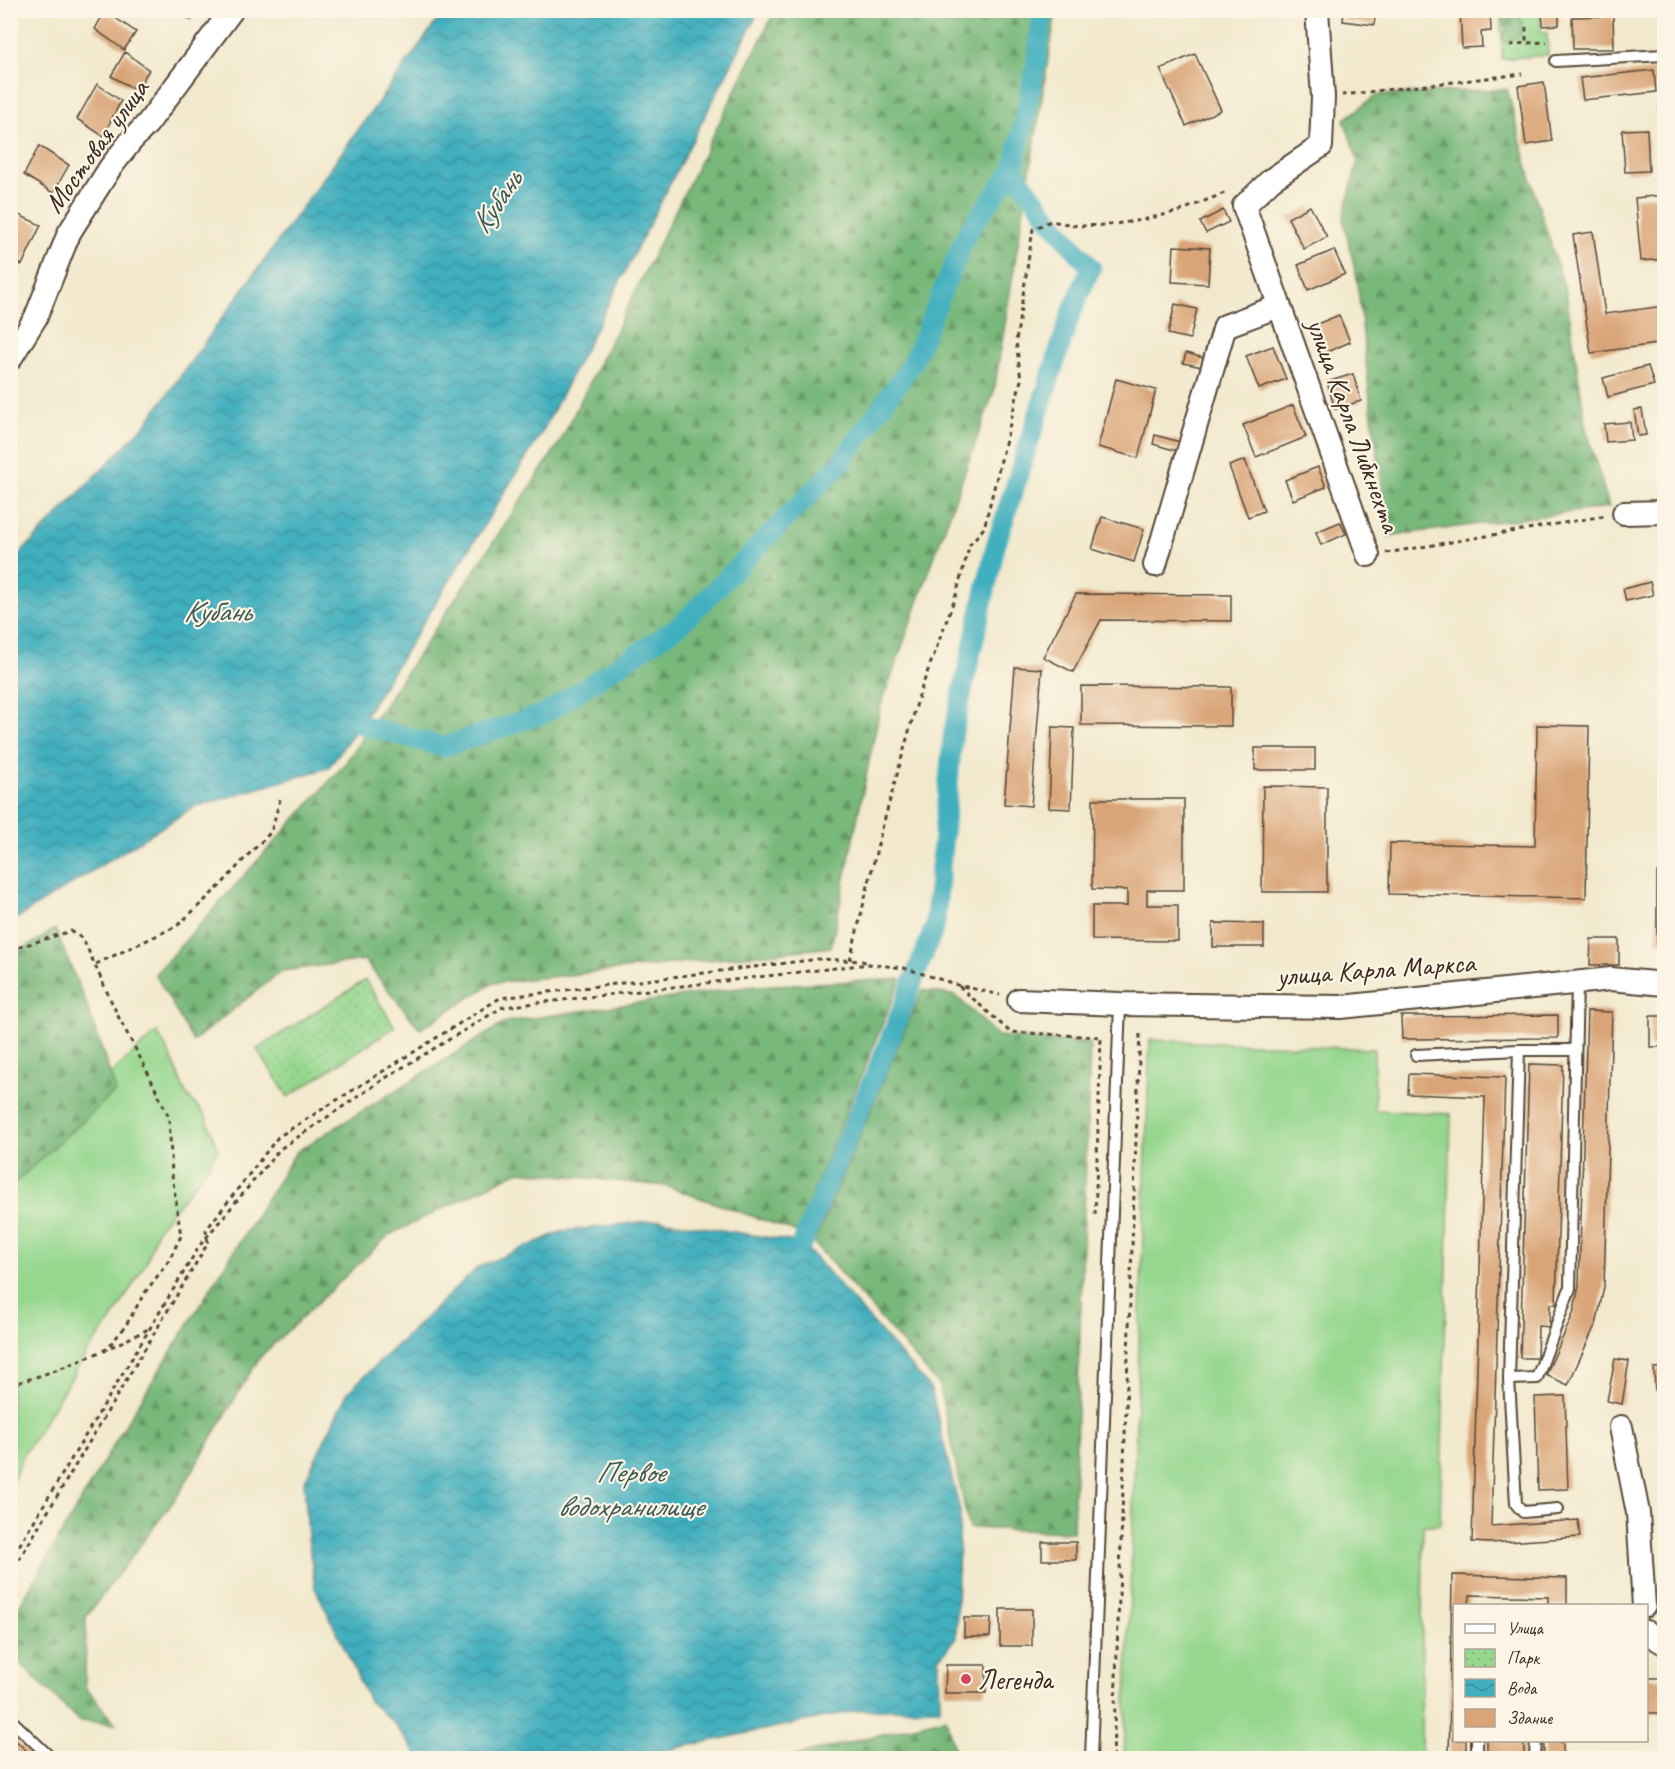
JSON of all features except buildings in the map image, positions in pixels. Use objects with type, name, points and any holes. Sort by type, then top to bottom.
[{"type":"street","name":"Мостовая улица","points":[[12,356],[36,317],[74,224],[110,168],[148,123],[232,10]]},
{"type":"street","points":[[1317,10],[1323,97]]},
{"type":"street","name":"улица Карла Либкнехта","points":[[1323,97],[1321,146],[1271,180],[1244,206],[1368,555]]},
{"type":"street","points":[[1155,565],[1225,326],[1279,306]]},
{"type":"street","points":[[1624,513],[1665,512]]},
{"type":"street","name":"улица Карла Маркса","points":[[1019,1000],[1120,1004],[1341,1007],[1611,979],[1665,984]]},
{"type":"street","points":[[1622,1427],[1638,1513],[1644,1604]]},
{"type":"street","points":[[1648,1633],[1665,1643]]},
{"type":"lane","points":[[1556,61],[1665,55]]},
{"type":"lane","points":[[1509,1379],[1537,1378],[1570,1288],[1577,982]]},
{"type":"lane","points":[[1091,1758],[1120,1004]]},
{"type":"lane","points":[[1519,1050],[1509,1379],[1516,1504],[1522,1512],[1558,1509]]},
{"type":"lane","points":[[1416,1055],[1575,1050]]},
{"type":"lane","points":[[10,1719],[51,1758]]},
{"type":"lane","points":[[1477,1742],[1477,1758]]},
{"type":"lane","points":[[1535,1758],[1536,1742]]},
{"type":"path","points":[[1526,27],[1527,43]]},
{"type":"path","points":[[1510,45],[1547,42]]},
{"type":"path","points":[[1323,97],[1522,74]]},
{"type":"path","points":[[850,960],[881,832],[920,692],[956,595],[970,544],[984,528],[1021,380],[1016,341],[1033,229],[1051,221],[1077,226],[1108,225],[1142,220],[1180,211],[1229,192]]},
{"type":"path","name":"улица Карла Либкнехта","points":[[1368,555],[1624,513]]},
{"type":"path","points":[[96,964],[177,926],[221,885],[271,832],[281,796]]},
{"type":"path","points":[[10,950],[71,931],[83,939],[118,1017],[169,1117],[172,1175],[181,1236],[168,1262],[144,1294],[125,1327],[104,1352]]},
{"type":"path","points":[[10,1575],[208,1243],[206,1230],[279,1137],[500,998],[819,959],[862,961],[869,964]]},
{"type":"path","points":[[10,1561],[200,1245],[280,1149],[390,1075],[503,1007],[869,964],[904,968],[958,985],[1019,1000]]},
{"type":"path","points":[[958,985],[1010,1032],[1101,1037],[1095,1226]]},
{"type":"path","points":[[1113,1758],[1140,1032]]},
{"type":"path","points":[[10,1386],[104,1352],[150,1328]]},
{"type":"green space","points":[[775,11],[1056,11],[994,391],[880,708],[831,947],[493,983],[420,1029],[364,960],[282,971],[193,1041],[155,974],[345,764],[560,442]]},
{"type":"green space","points":[[1540,11],[1541,32],[1547,33],[1548,55],[1502,59],[1501,13]]},
{"type":"green space","points":[[1513,14],[1520,17],[1522,22],[1520,35],[1511,38],[1507,44],[1503,40],[1503,35],[1507,30],[1502,18],[1503,15]]},
{"type":"green space","points":[[1507,89],[1535,195],[1566,292],[1586,428],[1609,507],[1389,536],[1371,409],[1357,279],[1343,218],[1358,161],[1344,120],[1377,95]]},
{"type":"green space","points":[[55,929],[86,1003],[116,1091],[11,1186],[11,957]]},
{"type":"green space","points":[[901,979],[797,1232],[666,1186],[519,1171],[389,1235],[262,1355],[179,1494],[86,1617],[85,1687],[116,1724],[79,1721],[11,1654],[11,1620],[127,1422],[296,1152],[506,1022],[753,986]]},
{"type":"green space","points":[[365,980],[395,1027],[288,1097],[257,1049]]},
{"type":"green space","points":[[922,990],[956,996],[998,1036],[1090,1043],[1073,1532],[969,1528],[939,1385],[814,1243]]},
{"type":"green space","points":[[157,1032],[171,1057],[186,1094],[205,1115],[218,1149],[206,1170],[157,1230],[146,1263],[111,1321],[89,1349],[23,1456],[11,1485],[11,1163]]},
{"type":"green space","points":[[1150,1040],[1374,1049],[1375,1110],[1451,1114],[1440,1525],[1423,1525],[1421,1758],[1124,1758]]},
{"type":"green space","points":[[946,1718],[954,1750],[894,1758],[787,1758]]},
{"type":"water","name":"Кубань","points":[[444,11],[759,11],[543,431],[360,724],[328,768],[194,807],[11,922],[11,563],[145,425]]},
{"type":"water","name":"Первое водохранилище","points":[[660,1220],[802,1243],[931,1389],[960,1511],[956,1637],[939,1659],[940,1708],[859,1710],[629,1758],[422,1758],[418,1756],[395,1724],[369,1701],[315,1588],[304,1482],[348,1392],[478,1267],[563,1231]]},
{"type":"waterway","points":[[1013,170],[1036,65],[1043,10]]},
{"type":"waterway","points":[[360,724],[443,747],[546,713],[680,625],[840,464],[912,364],[967,233],[1013,170],[1051,221],[1091,268],[1070,316],[995,548],[953,733],[935,926],[888,1044],[802,1243]]},
{"type":"place","name":"Легенда","points":[[966,1679]]}]
